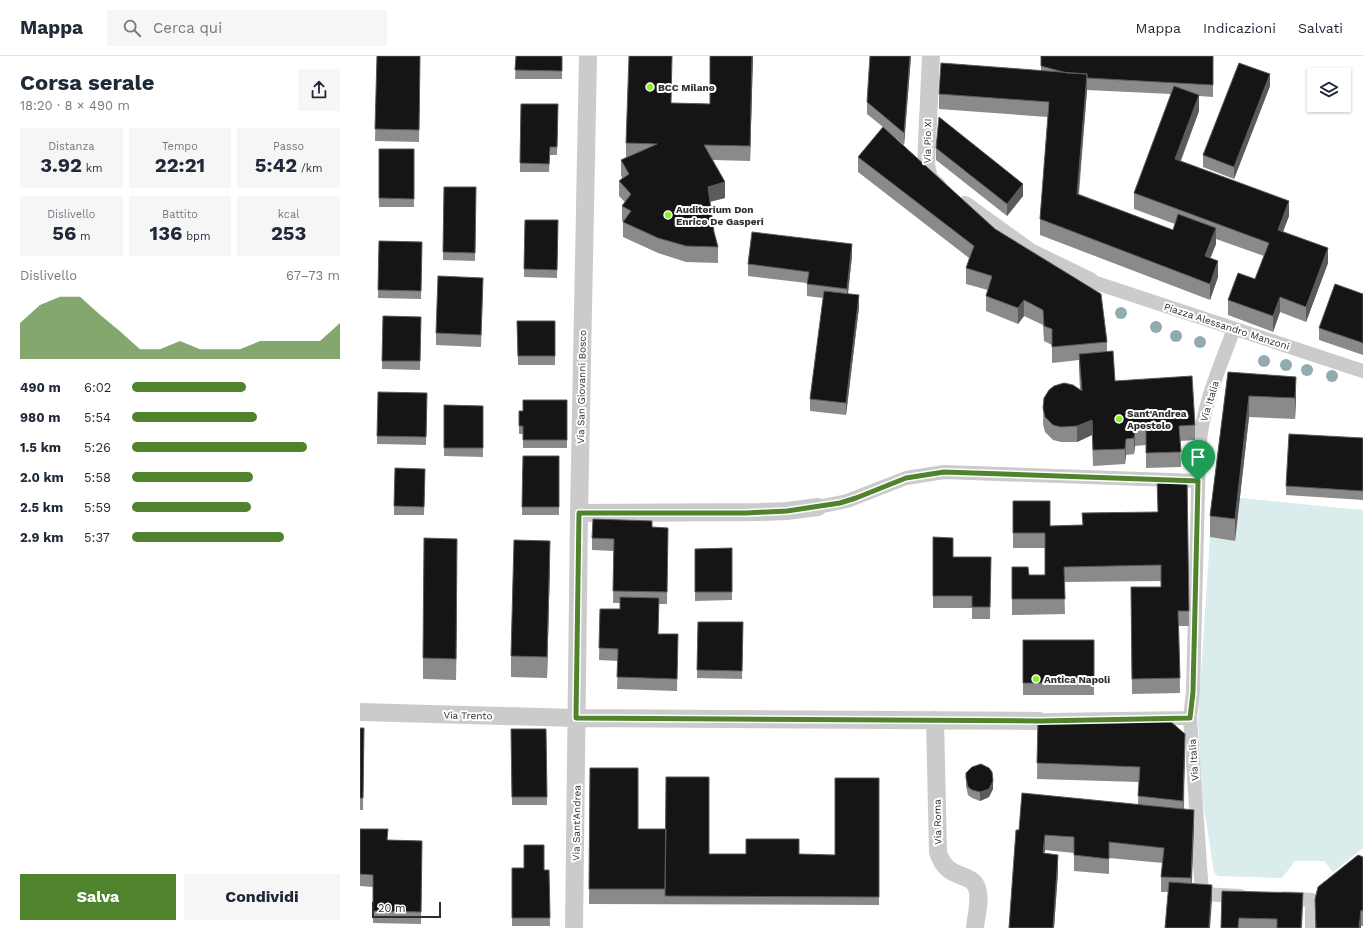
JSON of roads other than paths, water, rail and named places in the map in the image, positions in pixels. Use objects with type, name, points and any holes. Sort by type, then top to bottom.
[{"type":"street","name":"Via San Giovanni Bosco","points":[[576,718],[588,56]]},
{"type":"street","name":"Via Pio XI","points":[[931,56],[925,153],[929,178],[1030,252],[1090,281]]},
{"type":"street","name":"Piazza Alessandro Manzoni","points":[[1090,281],[1363,371]]},
{"type":"street","name":"Via Italia","points":[[1234,328],[1204,413],[1199,444],[1193,692],[1190,718],[1202,894],[1256,897]]},
{"type":"street","points":[[579,513],[787,511],[847,501],[911,476],[944,472],[1198,481]]},
{"type":"street","name":"Via Trento","points":[[360,712],[576,718]]},
{"type":"street","points":[[576,718],[1040,721],[1190,718]]},
{"type":"street","name":"Via Sant'Andrea","points":[[574,928],[576,718]]},
{"type":"street","name":"Via Roma","points":[[935,720],[938,852],[940,860],[948,870],[959,876],[967,878],[975,884],[978,899],[975,928]]},
{"type":"street","points":[[1272,898],[1312,900],[1324,890]]},
{"type":"street","points":[[1312,900],[1312,928]]},
{"type":"place","name":"BCC Milano","points":[[650,87]]},
{"type":"place","name":"Auditorium Don Enrico De Gasperi","points":[[668,215]]},
{"type":"place","name":"Sant'Andrea Apostolo","points":[[1119,419]]},
{"type":"place","name":"Antica Napoli","points":[[1036,679]]}]
